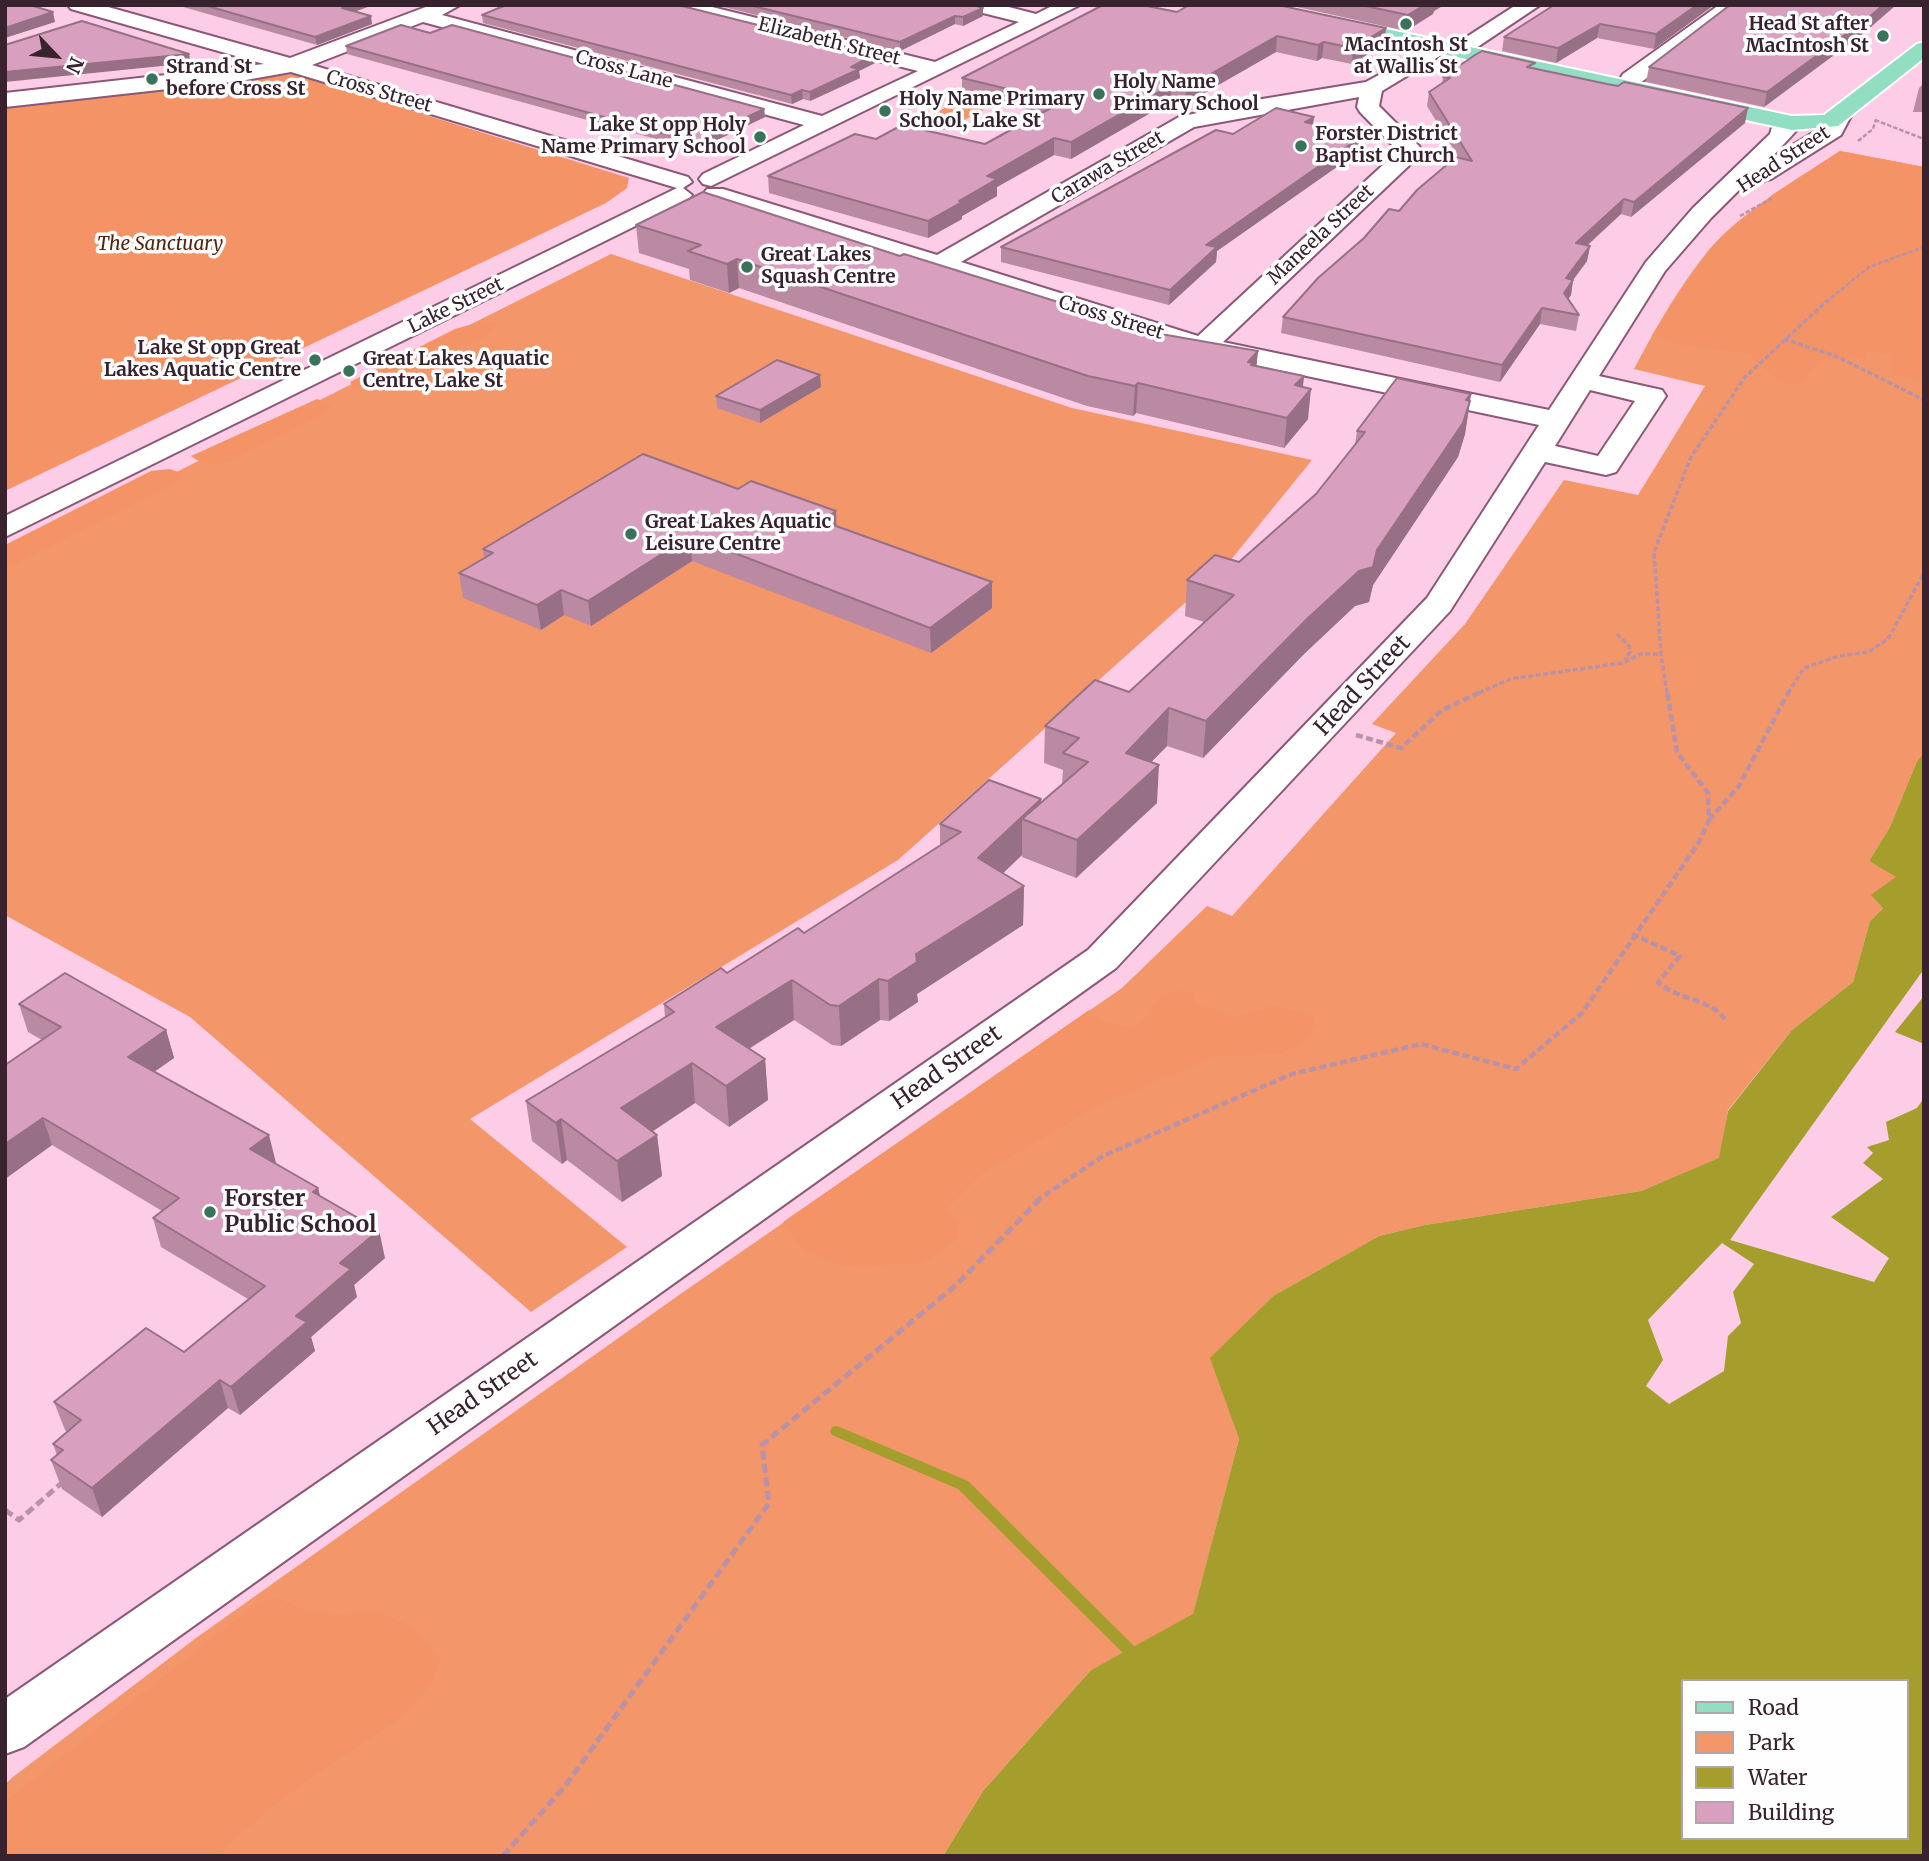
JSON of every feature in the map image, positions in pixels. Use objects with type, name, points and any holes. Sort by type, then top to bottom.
[{"type":"main road","points":[[1245,5],[1444,38],[1783,122],[1818,123],[1842,114]]},
{"type":"main road","points":[[1293,5],[1631,79]]},
{"type":"main road","name":"Head Street","points":[[1631,79],[1788,112],[1818,109],[1919,39]]},
{"type":"main road","name":"Head Street","points":[[1842,114],[1919,39]]},
{"type":"street","name":"Cross Street","points":[[78,5],[289,66],[680,188]]},
{"type":"street","points":[[69,27],[132,5]]},
{"type":"street","points":[[5,100],[240,75],[289,66],[450,5]]},
{"type":"street","name":"Elizabeth Street","points":[[679,5],[937,69]]},
{"type":"street","points":[[974,5],[1038,20]]},
{"type":"street","points":[[680,188],[701,197],[713,187],[825,124],[1070,5]]},
{"type":"street","points":[[1469,44],[1530,5]]},
{"type":"street","points":[[1631,79],[1732,5]]},
{"type":"street","name":"Cross Lane","points":[[423,16],[825,124]]},
{"type":"street","points":[[1372,88],[1444,38]]},
{"type":"street","name":"Carawa Street","points":[[938,265],[1187,122],[1256,107],[1372,88]]},
{"type":"street","name":"Maneela Street","points":[[1203,345],[1411,151],[1368,107],[1372,88]]},
{"type":"street","name":"Head Street","points":[[5,1730],[1102,959],[1439,604],[1580,380],[1655,267],[1833,130],[1842,114]]},
{"type":"street","name":"Head Street","points":[[1717,217],[1785,131],[1783,122]]},
{"type":"street","name":"Cross Street","points":[[713,187],[938,265],[1203,345],[1546,436],[1606,466],[1652,396],[1580,380]]},
{"type":"street","name":"Lake Street","points":[[5,528],[680,188]]},
{"type":"path","points":[[1853,146],[1873,129],[1875,120],[1885,111]]},
{"type":"path","points":[[1875,120],[1924,139]]},
{"type":"path","points":[[1717,217],[1775,196]]},
{"type":"path","points":[[1709,820],[1708,793],[1677,752],[1661,654],[1654,552],[1691,457],[1745,377],[1784,339],[1870,267],[1924,247]]},
{"type":"path","points":[[1784,339],[1836,356],[1924,400]]},
{"type":"path","points":[[503,1856],[565,1786],[769,1503],[762,1445],[955,1286],[1029,1206],[1103,1156],[1292,1074],[1421,1044],[1516,1069],[1582,1013],[1632,934],[1699,842],[1709,820],[1739,786],[1775,713],[1804,668],[1839,656],[1868,652],[1888,639],[1924,573]]},
{"type":"path","points":[[1617,634],[1629,646],[1630,652],[1622,663]]},
{"type":"path","points":[[1327,725],[1386,746],[1401,748],[1443,710],[1510,679],[1622,663],[1641,654],[1661,654]]},
{"type":"path","points":[[1632,934],[1681,956],[1658,982],[1666,992],[1683,1001],[1705,1003],[1723,1012],[1726,1021]]},
{"type":"path","points":[[5,1510],[19,1520],[70,1476]]},
{"type":"green space","name":"The Sanctuary","points":[[293,74],[629,178],[627,188],[606,203],[5,491],[5,106]]},
{"type":"green space","points":[[956,102],[984,110],[944,130],[916,123]]},
{"type":"green space","points":[[1840,151],[1924,167],[1924,753],[1917,761],[1890,827],[1869,861],[1897,877],[1883,908],[1870,921],[1853,982],[1792,1030],[1728,1110],[1720,1158],[1641,1191],[1425,1225],[1379,1236],[1273,1296],[1211,1358],[1239,1439],[1193,1615],[1091,1670],[983,1791],[943,1856],[5,1856],[5,1784],[13,1777],[196,1638],[679,1295],[1122,988],[1207,906],[1232,916],[1396,733],[1372,724],[1465,624],[1564,480],[1638,495],[1705,386],[1634,369],[1659,324],[1687,279],[1721,237],[1770,197]]},
{"type":"green space","points":[[1840,151],[1924,167],[1924,381],[1891,374],[1892,354],[1867,351],[1864,358],[1829,359],[1822,362],[1816,365],[1805,381],[1795,385],[1779,382],[1750,354],[1670,343],[1652,335],[1709,250],[1772,195]]},
{"type":"green space","points":[[611,254],[1072,408],[1312,460],[1225,567],[898,860],[470,1119],[627,1247],[531,1312],[190,1017],[5,915],[5,558]]},
{"type":"green space","points":[[483,321],[496,324],[485,337],[368,390],[355,389],[350,382],[455,329]]},
{"type":"green space","points":[[317,399],[331,405],[323,415],[231,461],[210,464],[191,456]]},
{"type":"green space","points":[[170,469],[181,473],[175,483],[5,569],[5,545],[151,471]]},
{"type":"green space","points":[[1177,991],[1193,993],[1197,1003],[1236,1017],[1273,1006],[1312,1014],[1316,1026],[1306,1040],[1279,1054],[1218,1056],[1094,1108],[984,1172],[946,1210],[959,1221],[958,1238],[942,1252],[917,1265],[841,1265],[805,1252],[783,1222],[1089,1010],[1103,1021],[1135,1029],[1147,1017],[1156,1000]]},
{"type":"green space","points":[[275,1597],[306,1611],[336,1614],[378,1612],[414,1628],[440,1659],[433,1678],[423,1694],[396,1721],[286,1796],[258,1818],[219,1856],[5,1856],[5,1802],[255,1605]]},
{"type":"water","points":[[1924,753],[1924,969],[1730,1240],[1874,1282],[1889,1258],[1831,1217],[1883,1179],[1863,1163],[1873,1153],[1867,1147],[1889,1140],[1886,1122],[1917,1108],[1924,1098],[1924,1856],[943,1856],[983,1791],[1091,1670],[1193,1614],[1239,1439],[1210,1358],[1273,1296],[1379,1236],[1425,1225],[1641,1191],[1719,1158],[1728,1111],[1792,1030],[1853,982],[1870,921],[1883,908],[1871,895],[1896,877],[1869,861],[1890,827],[1917,761]],"holes":[[[1722,1243],[1754,1264],[1733,1292],[1741,1323],[1728,1336],[1724,1371],[1669,1404],[1646,1386],[1663,1360],[1648,1320]]]},
{"type":"water","points":[[1924,996],[1924,1044],[1895,1032]]},
{"type":"building","points":[[5,5],[30,5],[53,12],[5,28]]},
{"type":"building","points":[[204,5],[348,5],[342,8],[371,16],[315,37]]},
{"type":"building","points":[[506,5],[678,5],[874,54],[851,67],[859,69],[810,92],[802,90],[791,95],[482,15]]},
{"type":"building","points":[[749,5],[974,5],[983,8],[963,17],[955,16],[900,42]]},
{"type":"building","points":[[1103,5],[1142,5],[1177,12],[1189,5],[1278,5],[1386,28],[1353,48],[1324,42],[1318,45],[1277,36],[1186,88],[1171,85],[1071,142],[1054,138],[987,176],[997,179],[928,221],[768,176],[855,134],[876,139],[902,125],[985,144],[1062,102],[962,78]]},
{"type":"building","points":[[1361,5],[1424,5],[1408,15]]},
{"type":"building","points":[[1554,5],[1697,5],[1656,34],[1600,24],[1558,48],[1504,37]]},
{"type":"building","points":[[1730,5],[1883,5],[1767,92],[1649,67]]},
{"type":"building","points":[[82,21],[189,54],[5,72],[5,45]]},
{"type":"building","points":[[401,25],[430,33],[452,25],[764,109],[695,142],[346,46]]},
{"type":"building","points":[[1482,51],[1535,63],[1527,67],[1618,86],[1624,82],[1748,108],[1634,202],[1624,199],[1576,243],[1590,246],[1566,278],[1573,280],[1564,293],[1579,315],[1542,308],[1502,365],[1283,317],[1318,278],[1364,238],[1389,209],[1399,211],[1417,190],[1456,157],[1472,161],[1429,92],[1450,78],[1443,77]]},
{"type":"building","points":[[1276,108],[1314,117],[1305,122],[1362,136],[1206,245],[1217,247],[1170,290],[1001,247],[1216,130],[1233,134]]},
{"type":"building","points":[[703,192],[900,256],[904,254],[1161,334],[1258,351],[1248,362],[1253,363],[1251,365],[1304,376],[1295,385],[1311,389],[1287,418],[1138,383],[1135,386],[1088,376],[737,259],[727,264],[688,251],[701,245],[636,225]]},
{"type":"building","points":[[777,360],[820,375],[760,410],[716,396]]},
{"type":"building","points":[[1397,378],[1471,394],[1466,400],[1470,401],[1463,423],[1377,550],[1373,567],[1359,571],[1307,619],[1206,721],[1169,708],[1126,753],[1159,765],[1077,840],[1022,819],[1088,762],[1063,753],[1079,738],[1045,726],[1095,680],[1129,692],[1234,595],[1187,580],[1215,555],[1239,562],[1316,494],[1365,432],[1357,431]]},
{"type":"building","points":[[643,454],[738,489],[751,481],[836,511],[822,521],[992,582],[930,628],[690,536],[588,601],[561,590],[537,605],[459,573],[493,553],[483,549]]},
{"type":"building","points":[[989,780],[1041,799],[978,858],[1024,886],[916,954],[917,962],[888,981],[879,979],[839,1006],[830,1005],[792,980],[716,1027],[765,1059],[726,1086],[692,1063],[621,1108],[657,1135],[617,1161],[561,1119],[556,1123],[526,1101],[674,1012],[664,1004],[721,968],[727,973],[798,928],[804,933],[961,832],[940,824]]},
{"type":"building","points":[[65,973],[166,1030],[128,1057],[269,1135],[250,1149],[318,1188],[313,1192],[379,1230],[340,1263],[351,1269],[296,1316],[307,1322],[231,1387],[220,1380],[92,1488],[51,1460],[63,1450],[53,1444],[81,1420],[54,1402],[146,1328],[184,1352],[265,1286],[153,1218],[179,1198],[43,1118],[5,1144],[5,1065],[61,1027],[19,1004]]},
{"type":"waterway","points":[[837,1431],[963,1485],[1129,1650]]},
{"type":"place","name":"MacIntosh St at Wallis St","points":[[1406,24]]},
{"type":"place","name":"Head St after MacIntosh St","points":[[1883,36]]},
{"type":"place","name":"Strand St before Cross St","points":[[152,79]]},
{"type":"place","name":"Holy Name Primary School","points":[[1099,94]]},
{"type":"place","name":"Holy Name Primary School, Lake St","points":[[885,111]]},
{"type":"place","name":"Lake St opp Holy Name Primary School","points":[[760,137]]},
{"type":"place","name":"Forster District Baptist Church","points":[[1301,146]]},
{"type":"place","name":"Great Lakes Squash Centre","points":[[747,267]]},
{"type":"place","name":"Lake St opp Great Lakes Aquatic Centre","points":[[315,360]]},
{"type":"place","name":"Great Lakes Aquatic Centre, Lake St","points":[[349,371]]},
{"type":"place","name":"Great Lakes Aquatic Leisure Centre","points":[[631,534]]},
{"type":"place","name":"Forster Public School","points":[[210,1212]]}]
